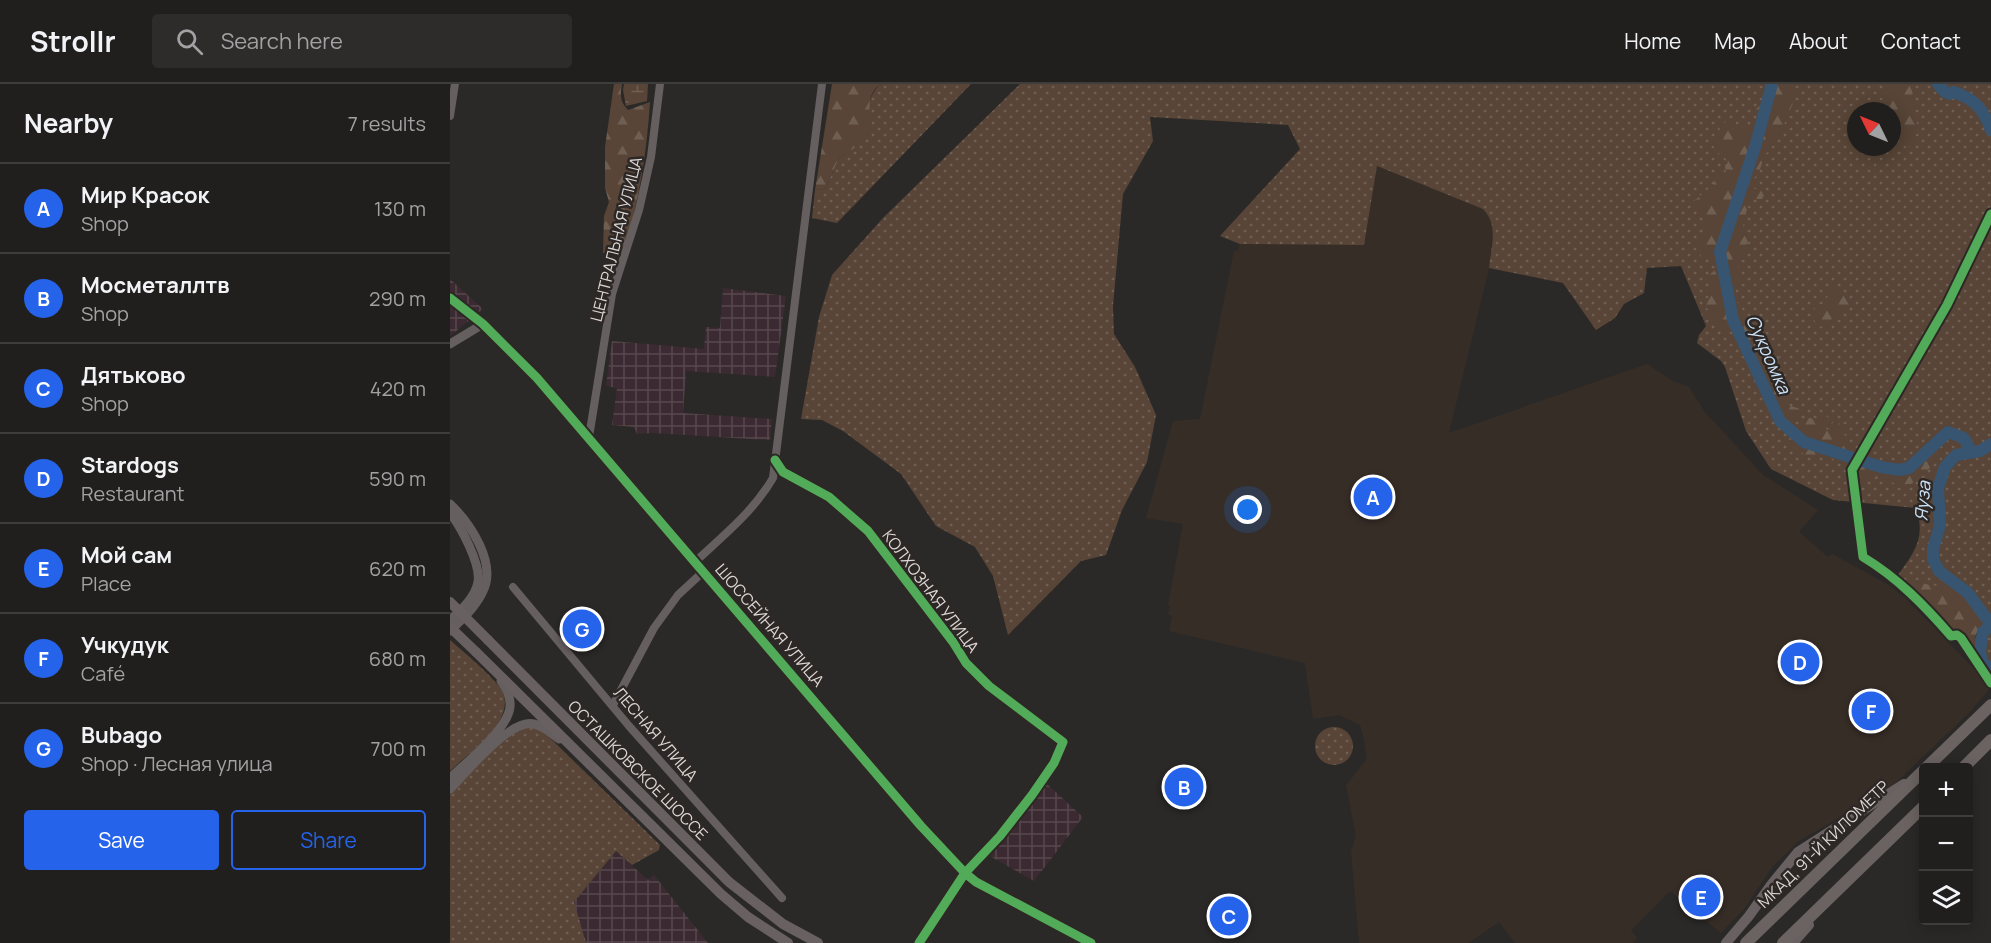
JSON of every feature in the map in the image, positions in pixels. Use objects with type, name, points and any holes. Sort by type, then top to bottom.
[{"type":"highway","name":"МКАД, 91-Й КИЛОМЕТР","points":[[1930,763],[1991,705]]},
{"type":"highway","points":[[1968,763],[1991,740]]},
{"type":"highway","name":"МКАД, 91-Й КИЛОМЕТР","points":[[1746,943],[1919,774]]},
{"type":"highway","points":[[1783,943],[1919,810]]},
{"type":"main road","name":"ОСТАШКОВСКОЕ ШОССЕ","points":[[450,602],[729,882],[783,924],[818,943]]},
{"type":"main road","name":"ОСТАШКОВСКОЕ ШОССЕ","points":[[450,629],[722,894],[748,917],[788,943]]},
{"type":"main road","points":[[1726,943],[1798,852],[1861,813],[1919,773]]},
{"type":"main road","points":[[1793,943],[1850,877]]},
{"type":"street","points":[[450,116],[455,84]]},
{"type":"street","name":"ЦЕНТРАЛЬНАЯ УЛИЦА","points":[[589,437],[612,294],[639,210],[651,157],[660,84]]},
{"type":"street","points":[[696,562],[749,512],[762,497],[773,478],[822,84]]},
{"type":"street","name":"ШОССЕЙНАЯ УЛИЦА","points":[[450,298],[483,324],[531,372],[921,826],[965,873],[985,887],[1090,943]]},
{"type":"street","points":[[450,345],[483,324]]},
{"type":"street","name":"КОЛХОЗНАЯ УЛИЦА","points":[[775,460],[783,472],[829,497],[868,531],[953,642],[966,663],[989,686],[1063,742],[1054,763],[1032,795],[1000,836],[965,873]]},
{"type":"street","points":[[773,478],[783,472]]},
{"type":"street","points":[[450,504],[464,520],[480,547],[487,570],[487,580],[480,598],[450,629]]},
{"type":"street","points":[[450,514],[461,531],[476,565],[478,582],[469,601],[450,620]]},
{"type":"street","points":[[614,705],[654,627],[678,595],[704,571]]},
{"type":"street","name":"ЛЕСНАЯ УЛИЦА","points":[[513,587],[614,705],[629,726],[782,898]]},
{"type":"street","points":[[450,778],[495,733],[508,716],[510,708],[510,700],[503,684],[476,652]]},
{"type":"street","points":[[450,789],[500,739],[518,725],[535,724],[580,755]]},
{"type":"street","points":[[919,943],[965,873]]},
{"type":"shaded area","points":[[1377,166],[1483,208],[1492,217],[1493,231],[1489,268],[1449,433],[1647,364],[1673,381],[1689,387],[1704,411],[1763,475],[1818,510],[1799,532],[1828,557],[1832,554],[1887,584],[1905,598],[1978,673],[1981,679],[1991,682],[1991,687],[1969,713],[1891,787],[1799,841],[1772,867],[1744,909],[1721,933],[1670,891],[1631,930],[1637,938],[1633,943],[1515,943],[1499,922],[1468,943],[1359,943],[1351,851],[1356,836],[1346,785],[1367,759],[1360,725],[1339,715],[1313,719],[1305,663],[1169,631],[1172,616],[1168,614],[1170,606],[1168,605],[1183,524],[1146,518],[1173,421],[1200,419],[1234,251],[1238,251],[1240,244],[1364,245]]},
{"type":"shaded area","points":[[450,279],[483,309],[450,336]]},
{"type":"shaded area","points":[[723,288],[786,296],[775,377],[686,371],[683,413],[772,419],[770,440],[637,434],[634,427],[612,425],[617,388],[606,386],[612,341],[704,349],[706,327],[720,328]]},
{"type":"shaded area","points":[[1047,784],[1083,817],[1034,881],[988,855]]},
{"type":"shaded area","points":[[616,851],[648,880],[654,875],[708,943],[586,943],[573,903]]},
{"type":"green space","points":[[614,84],[622,84],[621,98],[628,110],[650,102],[639,189],[627,240],[619,256],[612,252],[603,253],[604,216],[609,202],[605,188],[605,147]]},
{"type":"green space","points":[[624,84],[648,84],[647,101],[626,106]]},
{"type":"green space","points":[[832,84],[881,84],[873,92],[871,98],[872,126],[859,145],[839,158],[825,189],[815,190]]},
{"type":"green space","points":[[881,84],[971,84],[837,223],[812,218],[815,190],[825,189],[839,158],[858,145],[872,94]]},
{"type":"green space","points":[[1020,84],[1991,84],[1991,682],[1981,679],[1962,646],[1898,575],[1917,544],[1920,527],[1916,508],[1833,500],[1771,469],[1746,431],[1725,367],[1721,361],[1697,343],[1699,335],[1706,326],[1681,266],[1647,268],[1644,293],[1624,304],[1615,318],[1596,330],[1563,283],[1489,268],[1492,229],[1488,215],[1483,209],[1377,166],[1364,245],[1240,244],[1220,236],[1300,149],[1288,125],[1150,117],[1153,141],[1123,194],[1113,306],[1114,334],[1135,367],[1156,415],[1147,462],[1122,510],[1106,555],[1081,561],[1008,635],[993,576],[975,547],[936,526],[901,474],[843,431],[822,420],[801,419],[819,317],[832,275],[883,218]],"holes":[[[1916,581],[1928,586],[1943,586],[1982,618],[1983,623],[1970,648],[1963,637],[1914,587]]]},
{"type":"green space","points":[[1768,84],[1795,84],[1795,97],[1779,138],[1765,155],[1759,172],[1751,182],[1754,189],[1762,188],[1764,195],[1762,199],[1753,199],[1744,220],[1742,234],[1748,238],[1737,271],[1740,282],[1735,290],[1734,298],[1742,308],[1744,320],[1759,329],[1766,343],[1779,351],[1777,382],[1787,389],[1787,405],[1801,409],[1801,413],[1792,422],[1793,426],[1801,425],[1808,417],[1819,422],[1825,416],[1828,417],[1826,429],[1829,430],[1834,420],[1838,420],[1844,434],[1858,452],[1853,463],[1847,467],[1824,454],[1806,456],[1788,441],[1786,430],[1772,419],[1771,416],[1777,406],[1774,398],[1764,391],[1767,380],[1752,373],[1747,366],[1752,359],[1759,356],[1755,332],[1745,340],[1735,332],[1722,330],[1717,325],[1717,321],[1710,316],[1705,302],[1712,292],[1707,277],[1722,264],[1718,259],[1702,257],[1694,246],[1696,238],[1705,232],[1706,224],[1702,214],[1693,205],[1694,201],[1714,184],[1715,176],[1726,174],[1725,165],[1728,163],[1724,156],[1716,152],[1711,141],[1720,133],[1719,124],[1727,122],[1734,131],[1738,131],[1757,119],[1755,111],[1767,102]]},
{"type":"green space","points":[[1894,84],[1909,84],[1912,91],[1918,130],[1911,146],[1901,144],[1901,102],[1883,102],[1887,88]]},
{"type":"green space","points":[[1834,286],[1843,293],[1849,294],[1850,306],[1847,310],[1843,309],[1824,326],[1819,327],[1815,321],[1814,310],[1815,308],[1826,308],[1826,299]]},
{"type":"green space","points":[[1934,450],[1940,457],[1911,484],[1896,484],[1880,478],[1866,481],[1860,478],[1859,469],[1863,464],[1886,471],[1902,472],[1916,465]]},
{"type":"green space","points":[[1943,458],[1947,460],[1939,476],[1936,490],[1937,522],[1926,519],[1924,500],[1926,478]]},
{"type":"green space","points":[[1910,580],[1934,586],[1948,583],[1970,600],[1983,624],[1977,632],[1972,648],[1909,585]]},
{"type":"green space","points":[[450,640],[497,684],[504,696],[504,708],[492,732],[450,771]]},
{"type":"green space","points":[[524,727],[535,727],[548,736],[660,845],[659,850],[632,865],[616,851],[574,902],[586,943],[450,943],[450,793],[502,741]]},
{"type":"green space","points":[[1334,727],[1341,728],[1347,733],[1352,739],[1352,753],[1347,759],[1341,764],[1334,765],[1327,764],[1321,759],[1316,753],[1315,746],[1316,739],[1321,733],[1327,728]]},
{"type":"waterway","name":"Сукромка","points":[[1772,84],[1755,147],[1720,252],[1733,320],[1780,421],[1804,442],[1881,467],[1899,470],[1909,468],[1948,432],[1964,438],[1971,452]]},
{"type":"waterway","name":"Яуза","points":[[1938,84],[1945,92],[1950,94],[1954,92],[1973,102],[1982,111],[1991,130]]},
{"type":"waterway","name":"Яуза","points":[[1991,444],[1980,451],[1956,455],[1945,467],[1938,488],[1940,525],[1933,549],[1933,559],[1939,571],[1968,593],[1990,623],[1990,626],[1983,632],[1980,651],[1982,662],[1991,669]]},
{"type":"cycle path","points":[[1991,214],[1947,305],[1852,470],[1863,557],[1910,593],[1951,636],[1957,635],[1961,638],[1991,683]]},
{"type":"cycle path","points":[[450,298],[483,324],[537,378],[921,826],[965,873],[976,882],[1091,943]]},
{"type":"cycle path","points":[[775,460],[783,472],[829,497],[868,531],[953,642],[966,663],[989,686],[1063,742],[1054,763],[1032,795],[1000,836],[965,873],[919,943]]},
{"type":"place","name":"Мир Красок","points":[[1373,497]]},
{"type":"place","name":"Bubago","points":[[582,629]]},
{"type":"place","name":"Stardogs","points":[[1800,662]]},
{"type":"place","name":"Учкудук","points":[[1871,711]]},
{"type":"place","name":"Мосметаллтв","points":[[1184,787]]},
{"type":"place","name":"Мой сам","points":[[1701,897]]},
{"type":"place","name":"Дятьково","points":[[1229,916]]}]
